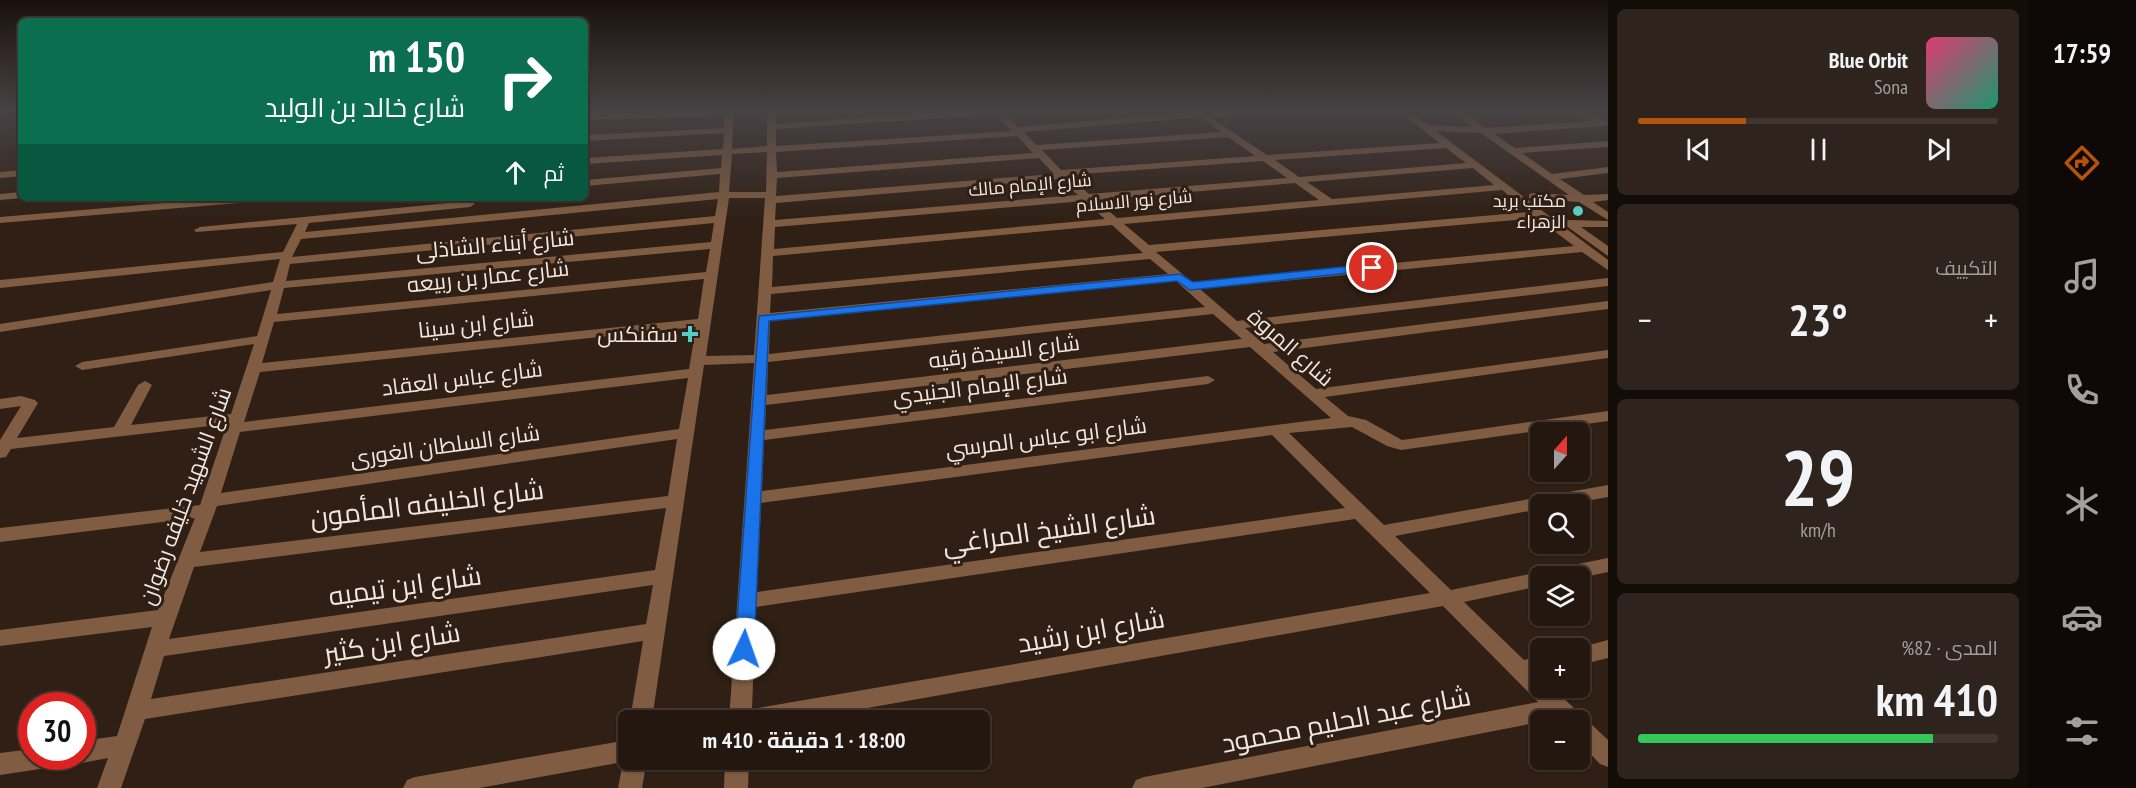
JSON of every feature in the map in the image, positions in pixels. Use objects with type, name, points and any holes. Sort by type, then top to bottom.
[{"type":"street","points":[[588,160],[788,149]]},
{"type":"street","name":"شارع المروة","points":[[1036,149],[1061,174],[1344,421]]},
{"type":"street","points":[[772,175],[1063,149]]},
{"type":"street","points":[[1251,149],[1329,202]]},
{"type":"street","points":[[200,230],[301,228],[468,218],[724,195],[770,197],[1393,149]]},
{"type":"street","points":[[1451,149],[1608,266]]},
{"type":"street","points":[[1468,149],[1608,252]]},
{"type":"street","points":[[1509,149],[1608,217]]},
{"type":"street","points":[[1512,151],[1543,149]]},
{"type":"street","points":[[742,710],[772,150]]},
{"type":"street","points":[[643,710],[724,195],[728,151]]},
{"type":"street","name":"شارع الإمام مالك","points":[[769,224],[1474,165]]},
{"type":"street","points":[[1549,177],[1608,170]]},
{"type":"street","points":[[588,183],[726,171]]},
{"type":"street","points":[[0,175],[18,173]]},
{"type":"street","name":"شارع نور الاسلام","points":[[767,253],[1504,187]]},
{"type":"street","points":[[0,197],[18,195]]},
{"type":"street","points":[[1533,196],[1582,199],[1608,197]]},
{"type":"street","points":[[0,220],[225,201]]},
{"type":"street","points":[[301,228],[471,201],[463,244]]},
{"type":"street","points":[[765,291],[1540,214]]},
{"type":"street","points":[[0,284],[720,219]]},
{"type":"street","points":[[1569,223],[1608,224]]},
{"type":"street","name":"شارع الشهيد خليفه رضوان","points":[[109,788],[137,711],[165,617],[209,506],[254,368],[286,258],[301,228]]},
{"type":"street","name":"شارع أبناء الشاذلى","points":[[0,328],[279,285],[716,245]]},
{"type":"street","points":[[1190,286],[1585,248]]},
{"type":"street","name":"شارع عمار بن ربيعه","points":[[269,319],[711,275]]},
{"type":"street","points":[[764,318],[1180,277]]},
{"type":"street","points":[[1235,325],[1608,282]]},
{"type":"street","name":"شارع السيدة رقيه","points":[[759,401],[1608,305]]},
{"type":"street","name":"شارع عباس العقاد","points":[[3,449],[120,431],[236,423],[761,359],[1218,310]]},
{"type":"street","name":"شارع ابن سينا","points":[[254,368],[703,322]]},
{"type":"street","points":[[82,366],[263,339]]},
{"type":"street","points":[[1313,394],[1608,354]]},
{"type":"street","name":"شارع الإمام الجنيدي","points":[[757,436],[1208,380]]},
{"type":"street","points":[[120,431],[145,385]]},
{"type":"street","points":[[0,404],[27,401],[30,407],[3,449]]},
{"type":"street","points":[[1344,421],[1368,426],[1388,440],[1401,445],[1574,418],[1608,416]]},
{"type":"street","name":"شارع ابو عباس المرسي","points":[[754,498],[1344,421]]},
{"type":"street","points":[[1276,430],[1447,598],[1530,668]]},
{"type":"street","name":"شارع السلطان الغورى","points":[[0,535],[209,506],[685,433]]},
{"type":"street","points":[[1380,532],[1608,491]]},
{"type":"street","name":"شارع الخليفه المأمون","points":[[187,561],[674,501]]},
{"type":"street","name":"شارع الشيخ المراغي","points":[[747,601],[1359,512]]},
{"type":"street","points":[[1590,569],[1608,565]]},
{"type":"street","name":"شارع ابن تيميه","points":[[156,649],[663,576]]},
{"type":"street","name":"شارع ابن رشيد","points":[[800,710],[1447,598],[1530,581]]},
{"type":"street","points":[[0,638],[165,617]]},
{"type":"street","name":"شارع ابن كثير","points":[[137,711],[655,631]]},
{"type":"street","points":[[1590,654],[1608,649]]},
{"type":"street","points":[[1553,698],[1562,710]]},
{"type":"street","name":"شارع عبد الحليم محمود","points":[[1144,788],[1530,720]]},
{"type":"street","points":[[1590,738],[1608,756]]},
{"type":"street","points":[[96,750],[125,745]]},
{"type":"street","points":[[415,788],[618,753]]},
{"type":"street","points":[[0,764],[18,761]]},
{"type":"street","points":[[630,788],[633,770]]},
{"type":"street","points":[[736,788],[737,770]]},
{"type":"place","name":"مكتب بريد الزهراء","points":[[1578,211]]},
{"type":"place","name":"سفنكس","points":[[690,334]]},
{"type":"route","points":[[744,649],[764,318],[1180,277],[1190,286],[1372,268]]}]
